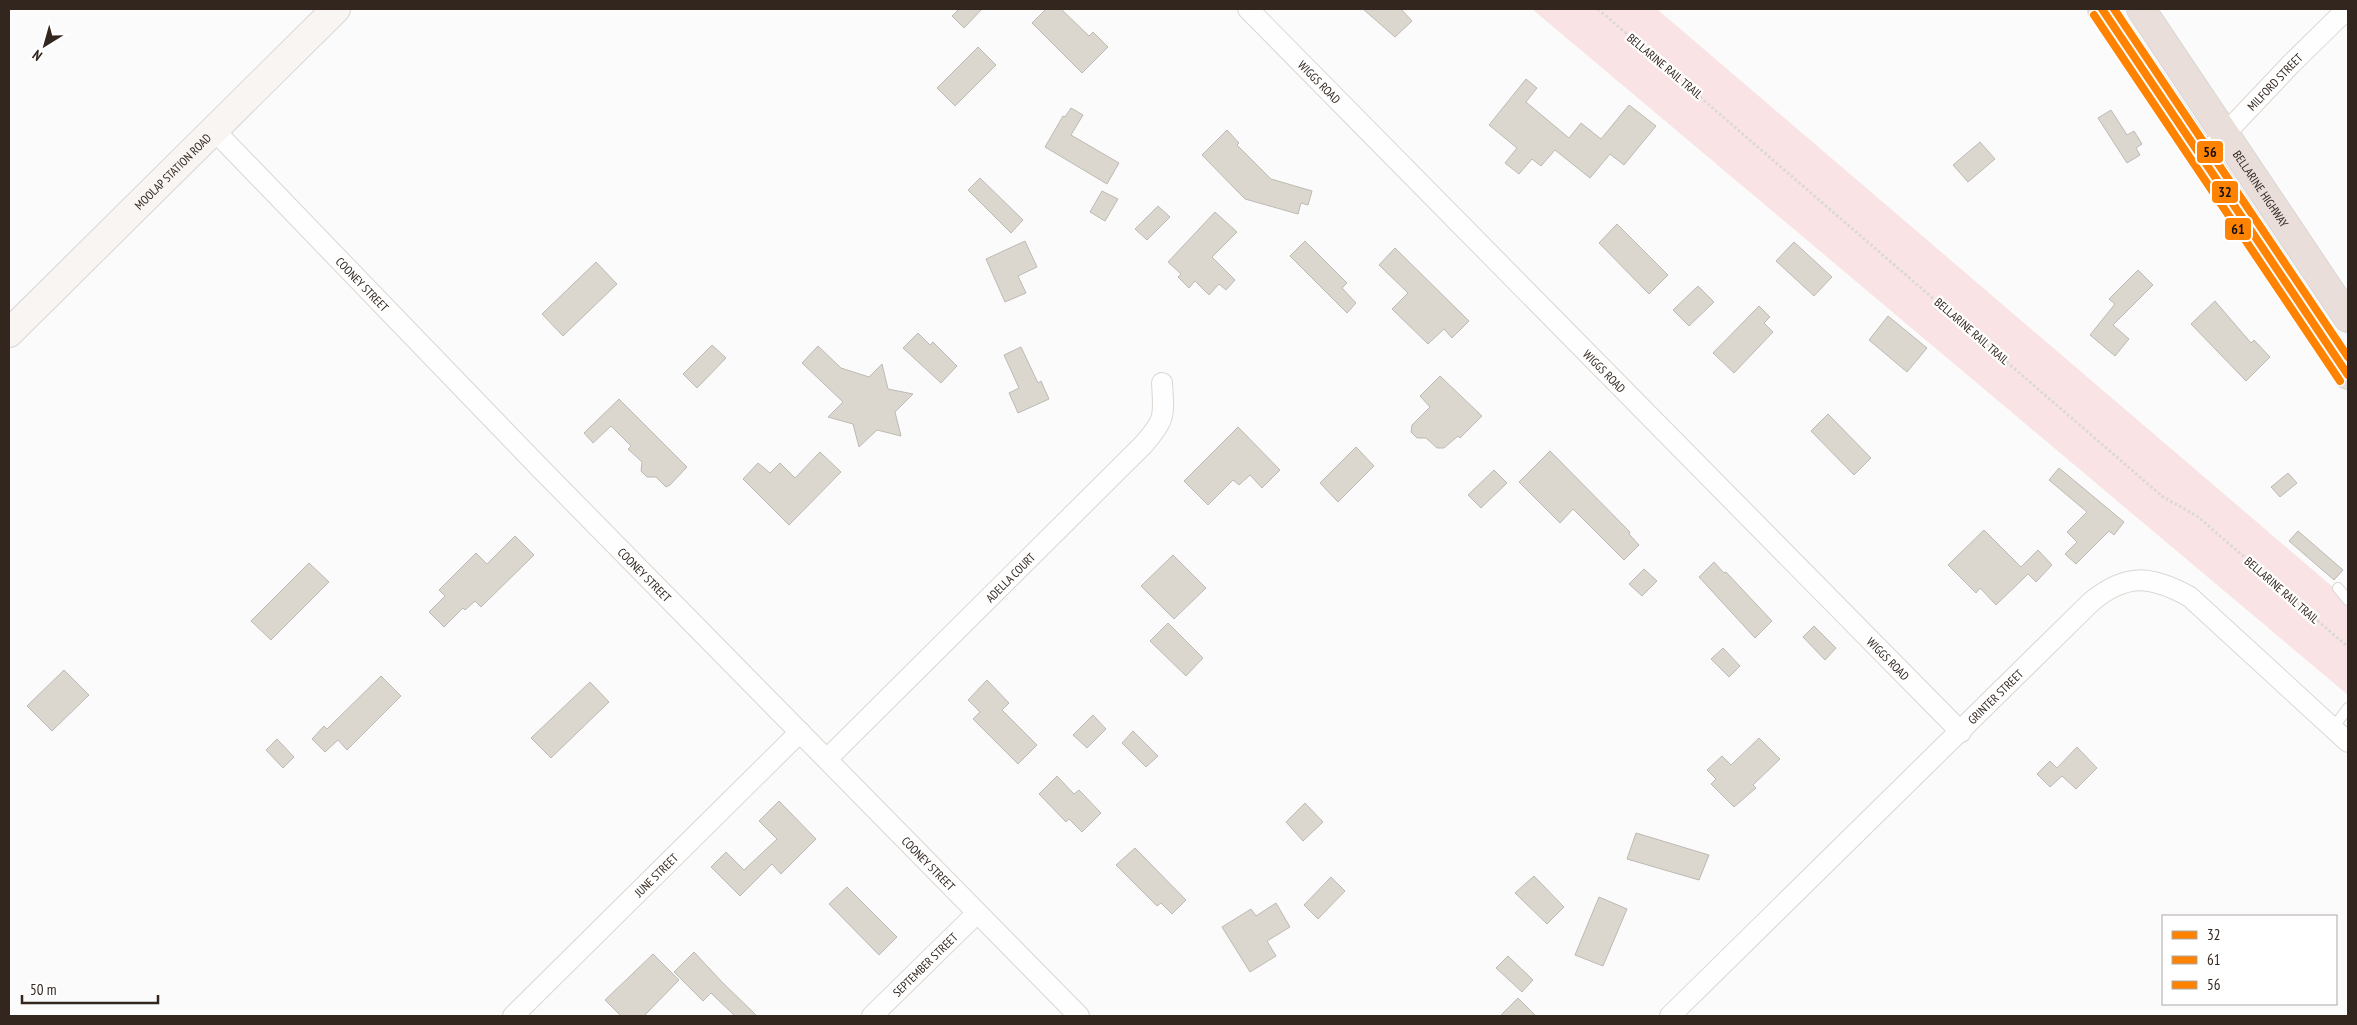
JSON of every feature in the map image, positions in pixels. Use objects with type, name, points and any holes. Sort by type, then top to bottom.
[{"type":"highway","points":[[2102,9],[2204,157],[2348,375]]},
{"type":"highway","name":"BELLARINE HIGHWAY","points":[[2141,9],[2348,318]]},
{"type":"street","name":"MOOLAP STATION ROAD","points":[[9,333],[336,9]]},
{"type":"street","name":"WIGGS ROAD","points":[[1248,9],[1961,732]]},
{"type":"street","name":"MILFORD STREET","points":[[2204,157],[2347,9]]},
{"type":"street","name":"COONEY STREET","points":[[214,130],[541,469],[1079,1016]]},
{"type":"street","name":"ADELLA COURT","points":[[827,760],[1160,426],[1164,408],[1162,383]]},
{"type":"street","name":"GRINTER STREET","points":[[1670,1016],[1961,732],[2090,602],[2121,582],[2135,580],[2169,586],[2190,597],[2348,742]]},
{"type":"street","name":"JUNE STREET","points":[[513,1016],[800,732]]},
{"type":"street","name":"SEPTEMBER STREET","points":[[872,1016],[977,913]]},
{"type":"lane","points":[[2338,588],[2348,600]]},
{"type":"lane","points":[[2333,728],[2348,708]]},
{"type":"path","name":"BELLARINE RAIL TRAIL","points":[[1598,9],[2163,497],[2198,516],[2348,647]]},
{"type":"shaded area","points":[[1532,9],[1657,9],[2348,600],[2348,695]]},
{"type":"building","points":[[959,9],[982,9],[964,28],[952,16]]},
{"type":"building","points":[[1046,9],[1061,9],[1089,36],[1093,32],[1108,47],[1082,73],[1032,23]]},
{"type":"building","points":[[1363,9],[1401,9],[1412,21],[1395,37]]},
{"type":"building","points":[[978,47],[996,65],[955,106],[937,88]]},
{"type":"building","points":[[1526,79],[1537,88],[1526,102],[1569,138],[1581,123],[1601,139],[1629,105],[1656,126],[1624,165],[1610,154],[1590,178],[1555,150],[1541,166],[1532,159],[1519,174],[1505,163],[1517,148],[1489,125]]},
{"type":"building","points":[[1071,108],[1083,115],[1071,135],[1119,163],[1107,184],[1045,147],[1063,116],[1065,117]]},
{"type":"building","points":[[2111,110],[2127,135],[2134,131],[2142,144],[2136,148],[2140,155],[2127,163],[2098,118]]},
{"type":"building","points":[[1227,130],[1239,143],[1237,145],[1271,179],[1312,191],[1308,205],[1301,203],[1298,214],[1245,199],[1202,155]]},
{"type":"building","points":[[1980,142],[1995,159],[1968,182],[1953,165]]},
{"type":"building","points":[[980,178],[1023,220],[1011,233],[968,190]]},
{"type":"building","points":[[1102,191],[1118,199],[1105,221],[1090,212]]},
{"type":"building","points":[[1158,206],[1170,217],[1147,240],[1135,229]]},
{"type":"building","points":[[1215,212],[1237,232],[1212,257],[1235,280],[1226,290],[1219,284],[1209,295],[1195,281],[1189,288],[1178,277],[1181,274],[1168,262]]},
{"type":"building","points":[[1617,224],[1668,275],[1649,294],[1599,243]]},
{"type":"building","points":[[1025,241],[1037,267],[1018,276],[1026,293],[1005,302],[986,259]]},
{"type":"building","points":[[1305,241],[1347,283],[1342,288],[1356,303],[1347,313],[1290,256]]},
{"type":"building","points":[[1794,242],[1832,277],[1814,296],[1776,261]]},
{"type":"building","points":[[1395,248],[1469,321],[1452,338],[1444,329],[1428,344],[1392,309],[1408,293],[1379,265]]},
{"type":"building","points":[[596,262],[617,284],[563,336],[542,314]]},
{"type":"building","points":[[2138,270],[2153,285],[2113,325],[2129,339],[2115,356],[2090,335],[2115,304],[2109,299]]},
{"type":"building","points":[[1698,286],[1714,302],[1689,326],[1673,310]]},
{"type":"building","points":[[2215,301],[2251,343],[2254,340],[2270,357],[2246,381],[2191,324]]},
{"type":"building","points":[[1759,306],[1770,317],[1764,323],[1773,332],[1734,373],[1713,353]]},
{"type":"building","points":[[1888,316],[1927,348],[1907,372],[1869,340]]},
{"type":"building","points":[[918,333],[930,345],[933,342],[957,366],[941,383],[903,348]]},
{"type":"building","points":[[712,345],[726,358],[697,388],[683,374]]},
{"type":"building","points":[[818,346],[841,368],[869,377],[882,364],[888,389],[913,394],[895,412],[901,436],[877,430],[859,447],[853,424],[828,417],[843,402],[802,363]]},
{"type":"building","points":[[1021,347],[1038,383],[1041,381],[1049,399],[1018,413],[1009,393],[1019,388],[1004,355]]},
{"type":"building","points":[[1440,376],[1482,416],[1460,438],[1458,436],[1444,448],[1437,448],[1426,438],[1417,438],[1411,432],[1412,425],[1430,407],[1420,396]]},
{"type":"building","points":[[619,399],[687,467],[670,485],[666,487],[656,477],[647,477],[641,471],[642,462],[628,449],[631,446],[611,426],[593,443],[584,433]]},
{"type":"building","points":[[1828,414],[1871,458],[1854,475],[1811,431]]},
{"type":"building","points":[[1238,427],[1280,470],[1262,488],[1250,475],[1239,485],[1233,480],[1208,505],[1184,481]]},
{"type":"building","points":[[1356,447],[1374,466],[1338,502],[1320,483]]},
{"type":"building","points":[[1550,451],[1630,532],[1629,534],[1639,545],[1624,560],[1573,509],[1560,523],[1519,482]]},
{"type":"building","points":[[820,452],[841,472],[789,525],[743,479],[758,463],[770,473],[780,463],[795,478]]},
{"type":"building","points":[[2059,468],[2124,522],[2114,535],[2109,531],[2076,564],[2065,554],[2077,542],[2067,532],[2087,512],[2049,480]]},
{"type":"building","points":[[1494,470],[1507,483],[1481,508],[1468,495]]},
{"type":"building","points":[[2288,473],[2297,483],[2280,497],[2271,487]]},
{"type":"building","points":[[1984,530],[2021,567],[2038,550],[2052,565],[2036,582],[2028,574],[1996,605],[1980,588],[1976,593],[1948,565]]},
{"type":"building","points":[[2298,531],[2343,570],[2334,580],[2289,541]]},
{"type":"building","points":[[515,536],[534,555],[481,607],[475,601],[465,610],[463,608],[444,627],[429,612],[445,596],[439,590],[476,553],[487,564]]},
{"type":"building","points":[[1173,555],[1206,588],[1174,619],[1141,586]]},
{"type":"building","points":[[1714,562],[1724,573],[1726,572],[1772,621],[1755,638],[1699,577]]},
{"type":"building","points":[[309,563],[329,582],[271,640],[251,621]]},
{"type":"building","points":[[1644,569],[1657,581],[1642,596],[1629,584]]},
{"type":"building","points":[[1168,623],[1203,658],[1186,676],[1150,641]]},
{"type":"building","points":[[1814,626],[1836,648],[1825,660],[1803,637]]},
{"type":"building","points":[[1723,648],[1740,666],[1729,677],[1711,659]]},
{"type":"building","points":[[64,670],[89,695],[52,731],[27,706]]},
{"type":"building","points":[[381,676],[401,696],[347,750],[338,740],[325,752],[312,739],[324,726],[327,729]]},
{"type":"building","points":[[987,680],[1009,703],[1002,710],[1037,745],[1018,764],[973,719],[980,712],[968,700]]},
{"type":"building","points":[[590,682],[609,702],[551,758],[531,738]]},
{"type":"building","points":[[1093,715],[1106,729],[1087,748],[1073,735]]},
{"type":"building","points":[[1133,731],[1158,756],[1146,767],[1122,743]]},
{"type":"building","points":[[1759,738],[1780,759],[1753,785],[1756,788],[1734,807],[1711,784],[1716,779],[1707,770],[1722,756],[1731,765]]},
{"type":"building","points":[[277,739],[294,757],[283,768],[266,750]]},
{"type":"building","points":[[2077,747],[2097,768],[2076,789],[2062,776],[2050,787],[2037,774],[2050,761],[2057,768]]},
{"type":"building","points":[[1057,776],[1074,794],[1079,790],[1101,813],[1082,832],[1069,819],[1066,822],[1039,794]]},
{"type":"building","points":[[779,801],[816,839],[781,874],[772,864],[740,896],[711,867],[726,852],[744,870],[777,839],[759,821]]},
{"type":"building","points":[[1305,803],[1323,822],[1303,841],[1286,822]]},
{"type":"building","points":[[1636,833],[1709,855],[1699,880],[1627,859]]},
{"type":"building","points":[[1135,848],[1186,900],[1172,914],[1161,903],[1157,906],[1116,865]]},
{"type":"building","points":[[1534,876],[1564,907],[1547,924],[1515,893]]},
{"type":"building","points":[[1331,877],[1345,891],[1318,919],[1304,905]]},
{"type":"building","points":[[847,887],[897,937],[879,955],[829,904]]},
{"type":"building","points":[[1599,897],[1627,909],[1603,966],[1575,955]]},
{"type":"building","points":[[1276,903],[1290,927],[1267,941],[1276,956],[1250,972],[1222,927],[1251,909],[1256,916]]},
{"type":"building","points":[[694,952],[757,1016],[735,1016],[711,993],[703,1001],[674,972]]},
{"type":"building","points":[[653,954],[679,980],[644,1016],[621,1016],[605,1000]]},
{"type":"building","points":[[1508,956],[1533,980],[1522,992],[1496,968]]},
{"type":"building","points":[[1518,998],[1536,1016],[1500,1016]]},
{"type":"transit line","name":"32","points":[[2102,9],[2348,375]]},
{"type":"transit line","name":"56","points":[[2114,9],[2348,357]]},
{"type":"transit line","name":"61","points":[[2094,15],[2340,381]]}]
